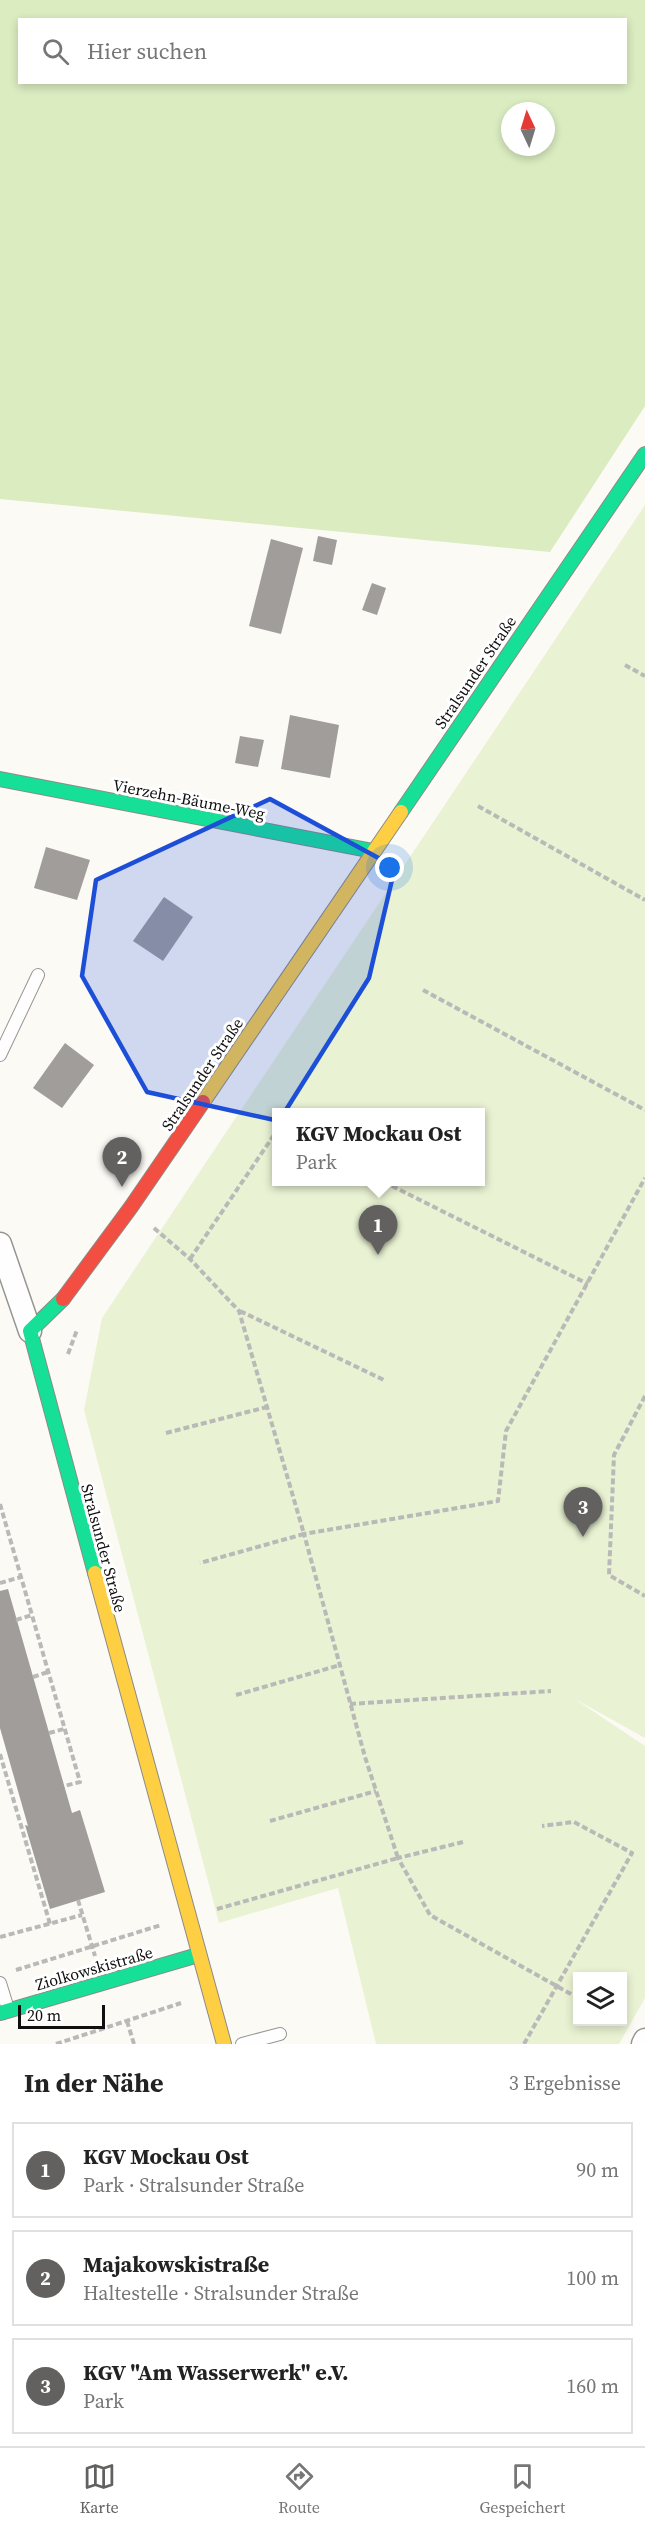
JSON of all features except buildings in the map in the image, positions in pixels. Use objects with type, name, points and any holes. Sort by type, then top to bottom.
[{"type":"street","name":"Stralsunder Straße","points":[[224,2044],[187,1917],[30,1331],[70,1292],[131,1207],[645,454]]},
{"type":"street","name":"Vierzehn-Bäume-Weg","points":[[0,779],[373,851]]},
{"type":"street","points":[[0,1244],[30,1331]]},
{"type":"street","name":"Ziolkowskistraße","points":[[4,2012],[198,1955]]},
{"type":"lane","points":[[0,1055],[38,975]]},
{"type":"lane","points":[[0,1983],[4,2012]]},
{"type":"lane","points":[[242,2044],[280,2034]]},
{"type":"path","points":[[625,665],[645,676]]},
{"type":"path","points":[[478,806],[645,900]]},
{"type":"path","points":[[423,990],[645,1110]]},
{"type":"path","points":[[190,1259],[272,1138]]},
{"type":"path","points":[[200,1563],[304,1534],[498,1502],[506,1431],[645,1178]]},
{"type":"path","points":[[392,1186],[588,1284]]},
{"type":"path","points":[[131,1207],[190,1259],[239,1311],[386,1381]]},
{"type":"path","points":[[239,1311],[304,1534],[350,1704],[398,1858],[430,1915],[573,1995]]},
{"type":"path","points":[[645,1396],[614,1455],[609,1575],[645,1596]]},
{"type":"path","points":[[166,1433],[267,1407]]},
{"type":"path","points":[[0,1504],[80,1782],[64,1786]]},
{"type":"path","points":[[0,1529],[7,1527]]},
{"type":"path","points":[[0,1583],[21,1577]]},
{"type":"path","points":[[16,1620],[32,1615]]},
{"type":"path","points":[[236,1695],[340,1665]]},
{"type":"path","points":[[33,1677],[48,1672]]},
{"type":"path","points":[[350,1704],[551,1691]]},
{"type":"path","points":[[49,1733],[64,1729]]},
{"type":"path","points":[[0,1754],[51,1923]]},
{"type":"path","points":[[270,1821],[376,1791]]},
{"type":"path","points":[[524,2044],[632,1853],[574,1822],[542,1826]]},
{"type":"path","points":[[10,1972],[187,1917],[463,1842]]},
{"type":"path","points":[[78,1900],[102,1982]]},
{"type":"path","points":[[0,1937],[82,1915]]},
{"type":"path","points":[[56,2044],[211,1993]]},
{"type":"path","points":[[127,2021],[134,2044]]},
{"type":"highlighted area","points":[[270,799],[395,867],[369,978],[279,1121],[147,1092],[82,976],[96,880]]},
{"type":"green space","points":[[0,0],[645,0],[645,406],[550,552],[0,499]]},
{"type":"green space","points":[[645,505],[645,1738],[575,1699],[645,1746],[645,1998],[619,2044],[376,2044],[338,1888],[219,1923],[84,1410],[102,1318]]},
{"type":"traffic: fast","points":[[401,812],[645,454]]},
{"type":"traffic: fast","points":[[0,779],[373,851]]},
{"type":"traffic: fast","points":[[63,1299],[30,1331],[95,1573]]},
{"type":"traffic: fast","points":[[0,2013],[198,1955]]},
{"type":"traffic: slow","points":[[203,1102],[401,812]]},
{"type":"traffic: slow","points":[[95,1573],[224,2044]]},
{"type":"traffic: jam","points":[[63,1299],[131,1207],[203,1102]]},
{"type":"place","name":"Majakowskistraße","points":[[122,1187]]},
{"type":"place","name":"KGV Mockau Ost","points":[[378,1255]]},
{"type":"place","name":"KGV \"Am Wasserwerk\" e.V.","points":[[583,1537]]}]
